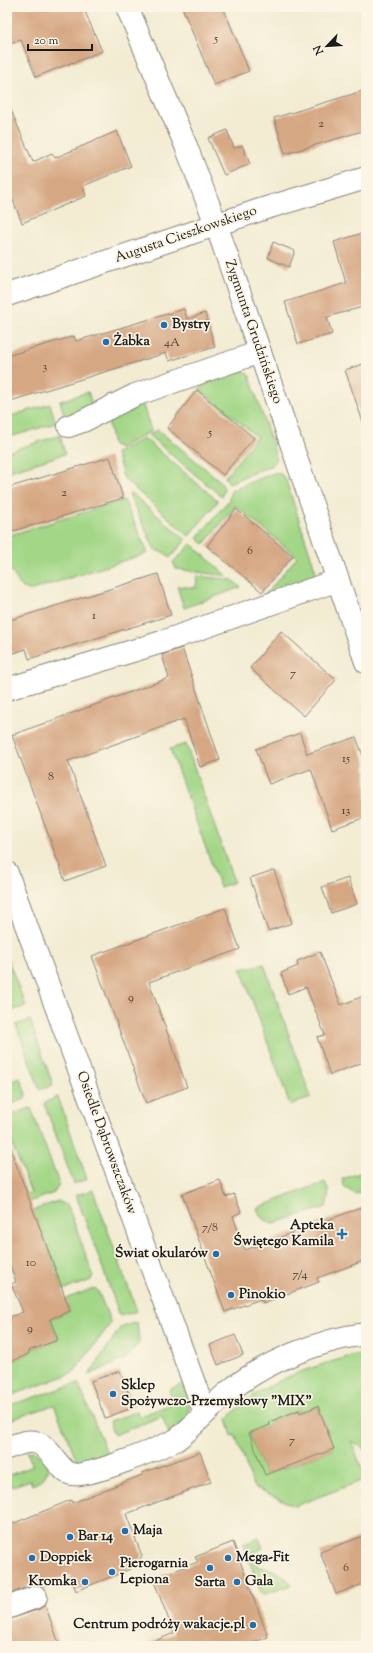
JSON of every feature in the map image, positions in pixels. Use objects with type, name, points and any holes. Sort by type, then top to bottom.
[{"type":"street","name":"Zygmunta Grudzińskiego","points":[[127,7],[186,146],[216,224],[365,658]]},
{"type":"street","name":"Augusta Cieszkowskiego","points":[[7,295],[216,224],[366,178]]},
{"type":"street","points":[[69,426],[88,419],[129,397],[260,352]]},
{"type":"street","points":[[7,689],[188,633],[338,580]]},
{"type":"street","name":"Osiedle Dąbrowszczaków","points":[[7,873],[205,1413]]},
{"type":"street","points":[[7,1448],[26,1442],[38,1442],[47,1448],[65,1471],[73,1475],[84,1474],[176,1440],[238,1384],[282,1358],[325,1343],[366,1334]]},
{"type":"street","points":[[7,1608],[36,1596]]},
{"type":"green space","points":[[240,371],[245,371],[249,374],[277,459],[272,465],[229,483],[225,477],[257,437],[199,389],[210,381]]},
{"type":"green space","points":[[88,392],[93,408],[66,420],[60,401]]},
{"type":"green space","points":[[141,399],[151,431],[120,448],[113,445],[107,416]]},
{"type":"green space","points":[[50,404],[56,423],[7,438],[7,417]]},
{"type":"green space","points":[[158,430],[219,480],[224,488],[222,497],[148,435]]},
{"type":"green space","points":[[60,435],[65,454],[7,472],[7,452]]},
{"type":"green space","points":[[144,438],[218,501],[189,536],[124,479],[116,453]]},
{"type":"green space","points":[[274,473],[280,473],[286,480],[316,572],[314,578],[265,595],[297,557],[236,506],[204,544],[197,538],[229,500],[231,490]]},
{"type":"green space","points":[[131,493],[186,540],[170,558],[165,553],[155,550],[129,494]]},
{"type":"green space","points":[[124,500],[148,553],[32,590],[23,588],[11,571],[7,569],[7,536]]},
{"type":"green space","points":[[191,544],[227,576],[176,569],[173,562]]},
{"type":"green space","points":[[197,576],[232,580],[241,587],[184,608],[177,586],[196,588]]},
{"type":"green space","points":[[186,744],[234,882],[220,887],[170,749]]},
{"type":"green space","points":[[7,958],[26,1006],[10,1011],[7,1001]]},
{"type":"green space","points":[[264,964],[311,1098],[290,1105],[241,969]]},
{"type":"green space","points":[[30,1020],[53,1085],[40,1090],[16,1025]]},
{"type":"green space","points":[[20,1078],[26,1094],[25,1099],[7,1106],[7,1082]]},
{"type":"green space","points":[[58,1097],[87,1179],[74,1184],[44,1103]]},
{"type":"green space","points":[[31,1108],[59,1184],[54,1193],[7,1210],[7,1201],[31,1193],[7,1131],[7,1116]]},
{"type":"green space","points":[[366,1171],[366,1190],[356,1194],[345,1188],[342,1179]]},
{"type":"green space","points":[[325,1182],[329,1192],[326,1207],[272,1224],[261,1217],[257,1208]]},
{"type":"green space","points":[[93,1190],[137,1311],[120,1316],[76,1195]]},
{"type":"green space","points":[[58,1201],[68,1206],[93,1275],[91,1280],[63,1290],[58,1275],[55,1276],[52,1270],[55,1268],[36,1218],[7,1220]]},
{"type":"green space","points":[[95,1288],[98,1291],[111,1323],[73,1373],[7,1397],[7,1363],[29,1354],[28,1351],[58,1340],[50,1319],[70,1311],[65,1299]]},
{"type":"green space","points":[[137,1322],[139,1342],[126,1358],[89,1375],[120,1328]]},
{"type":"green space","points":[[366,1352],[366,1450],[351,1441],[366,1479],[295,1506],[254,1487],[235,1435],[232,1436],[227,1419],[241,1405],[273,1384],[309,1369]],"holes":[[[318,1406],[334,1449],[265,1475],[249,1433],[270,1425],[269,1422],[299,1410],[300,1413]]]},
{"type":"green space","points":[[78,1383],[108,1455],[79,1465],[54,1405],[7,1421],[7,1406]]},
{"type":"green space","points":[[182,1384],[189,1396],[188,1419],[169,1434],[162,1416],[114,1435],[109,1422],[137,1411],[140,1416],[174,1403],[169,1390]]},
{"type":"green space","points":[[33,1451],[49,1464],[46,1475],[42,1480],[32,1485],[30,1480],[11,1487],[7,1476],[33,1466],[27,1452]]},
{"type":"green space","points":[[259,1538],[263,1548],[253,1553],[258,1567],[277,1572],[285,1577],[292,1585],[262,1595],[243,1544]]},
{"type":"building","points":[[7,7],[83,7],[102,51],[36,77],[21,40],[7,45]]},
{"type":"building","points":[[182,7],[223,7],[249,71],[214,85]]},
{"type":"building","points":[[366,90],[366,130],[285,154],[274,118]]},
{"type":"building","points":[[7,101],[33,162],[52,153],[55,158],[117,131],[131,166],[83,186],[86,196],[22,223],[7,185]]},
{"type":"building","points":[[227,130],[234,148],[242,145],[250,164],[224,175],[208,138]]},
{"type":"building","points":[[366,232],[366,306],[327,317],[332,334],[298,344],[285,302],[346,283],[334,242]]},
{"type":"building","points":[[273,242],[295,251],[289,267],[268,258]]},
{"type":"building","points":[[184,309],[187,319],[205,313],[215,347],[169,361],[166,353],[7,402],[7,356],[74,336],[76,341]]},
{"type":"building","points":[[366,363],[366,422],[363,422],[345,370]]},
{"type":"building","points":[[197,390],[254,438],[223,475],[167,428]]},
{"type":"building","points":[[110,457],[123,498],[7,533],[7,488]]},
{"type":"building","points":[[236,509],[293,556],[262,592],[207,546]]},
{"type":"building","points":[[158,574],[171,615],[29,659],[26,649],[11,654],[7,640],[7,621]]},
{"type":"building","points":[[281,631],[336,680],[304,716],[250,668]]},
{"type":"building","points":[[182,648],[220,760],[200,767],[184,719],[68,761],[106,866],[65,881],[12,735],[169,678],[162,655]]},
{"type":"building","points":[[300,733],[307,754],[356,737],[366,764],[366,817],[332,829],[311,769],[269,784],[256,749]]},
{"type":"building","points":[[274,870],[292,923],[268,931],[250,878]]},
{"type":"building","points":[[348,878],[357,904],[331,913],[322,887]]},
{"type":"building","points":[[225,908],[240,949],[149,982],[187,1087],[146,1103],[92,956]]},
{"type":"building","points":[[320,952],[341,1005],[366,995],[366,1061],[330,1075],[317,1037],[325,1035],[306,987],[288,994],[281,973],[298,966],[297,961]]},
{"type":"building","points":[[9,1145],[70,1311],[50,1319],[58,1340],[28,1351],[29,1354],[7,1363],[7,1318],[23,1312],[11,1284],[16,1282],[7,1257],[7,1146]]},
{"type":"building","points":[[220,1180],[226,1197],[234,1194],[241,1212],[233,1216],[245,1250],[366,1206],[366,1260],[317,1278],[319,1282],[263,1303],[261,1299],[225,1312],[182,1194]]},
{"type":"building","points":[[235,1335],[243,1355],[218,1365],[210,1345]]},
{"type":"building","name":"Sklep Spożywczo-Przemysłowy \"MIX\"","points":[[120,1371],[134,1407],[105,1418],[91,1381]]},
{"type":"building","points":[[318,1406],[334,1449],[265,1475],[249,1433],[270,1425],[269,1422],[299,1410],[300,1413]]},
{"type":"building","points":[[200,1452],[211,1482],[126,1514],[142,1556],[135,1567],[76,1591],[70,1575],[42,1586],[32,1585],[7,1595],[7,1526],[71,1500],[72,1503],[142,1475],[142,1473]]},
{"type":"building","points":[[366,1535],[366,1583],[336,1594],[320,1552]]},
{"type":"building","points":[[233,1542],[268,1637],[244,1646],[145,1646],[174,1633],[153,1579],[198,1562],[195,1557]]},
{"type":"building","points":[[45,1605],[60,1646],[10,1646],[7,1638],[7,1620],[40,1609]]},
{"type":"place","name":"Bystry","points":[[164,325]]},
{"type":"place","name":"Żabka","points":[[106,342]]},
{"type":"place","name":"Apteka Świętego Kamila","points":[[342,1234]]},
{"type":"place","name":"Świat okularów","points":[[216,1254]]},
{"type":"place","name":"Pinokio","points":[[231,1295]]},
{"type":"place","name":"Sklep Spożywczo-Przemysłowy \"MIX\"","points":[[113,1394]]},
{"type":"place","name":"Maja","points":[[125,1531]]},
{"type":"place","name":"Bar 14","points":[[70,1537]]},
{"type":"place","name":"Doppiek","points":[[32,1558]]},
{"type":"place","name":"Mega-Fit","points":[[228,1558]]},
{"type":"place","name":"Sarta","points":[[210,1568]]},
{"type":"place","name":"Pierogarnia Lepiona","points":[[112,1572]]},
{"type":"place","name":"Kromka","points":[[85,1582]]},
{"type":"place","name":"Gala","points":[[237,1582]]},
{"type":"place","name":"Centrum podróży wakacje.pl","points":[[253,1625]]}]
